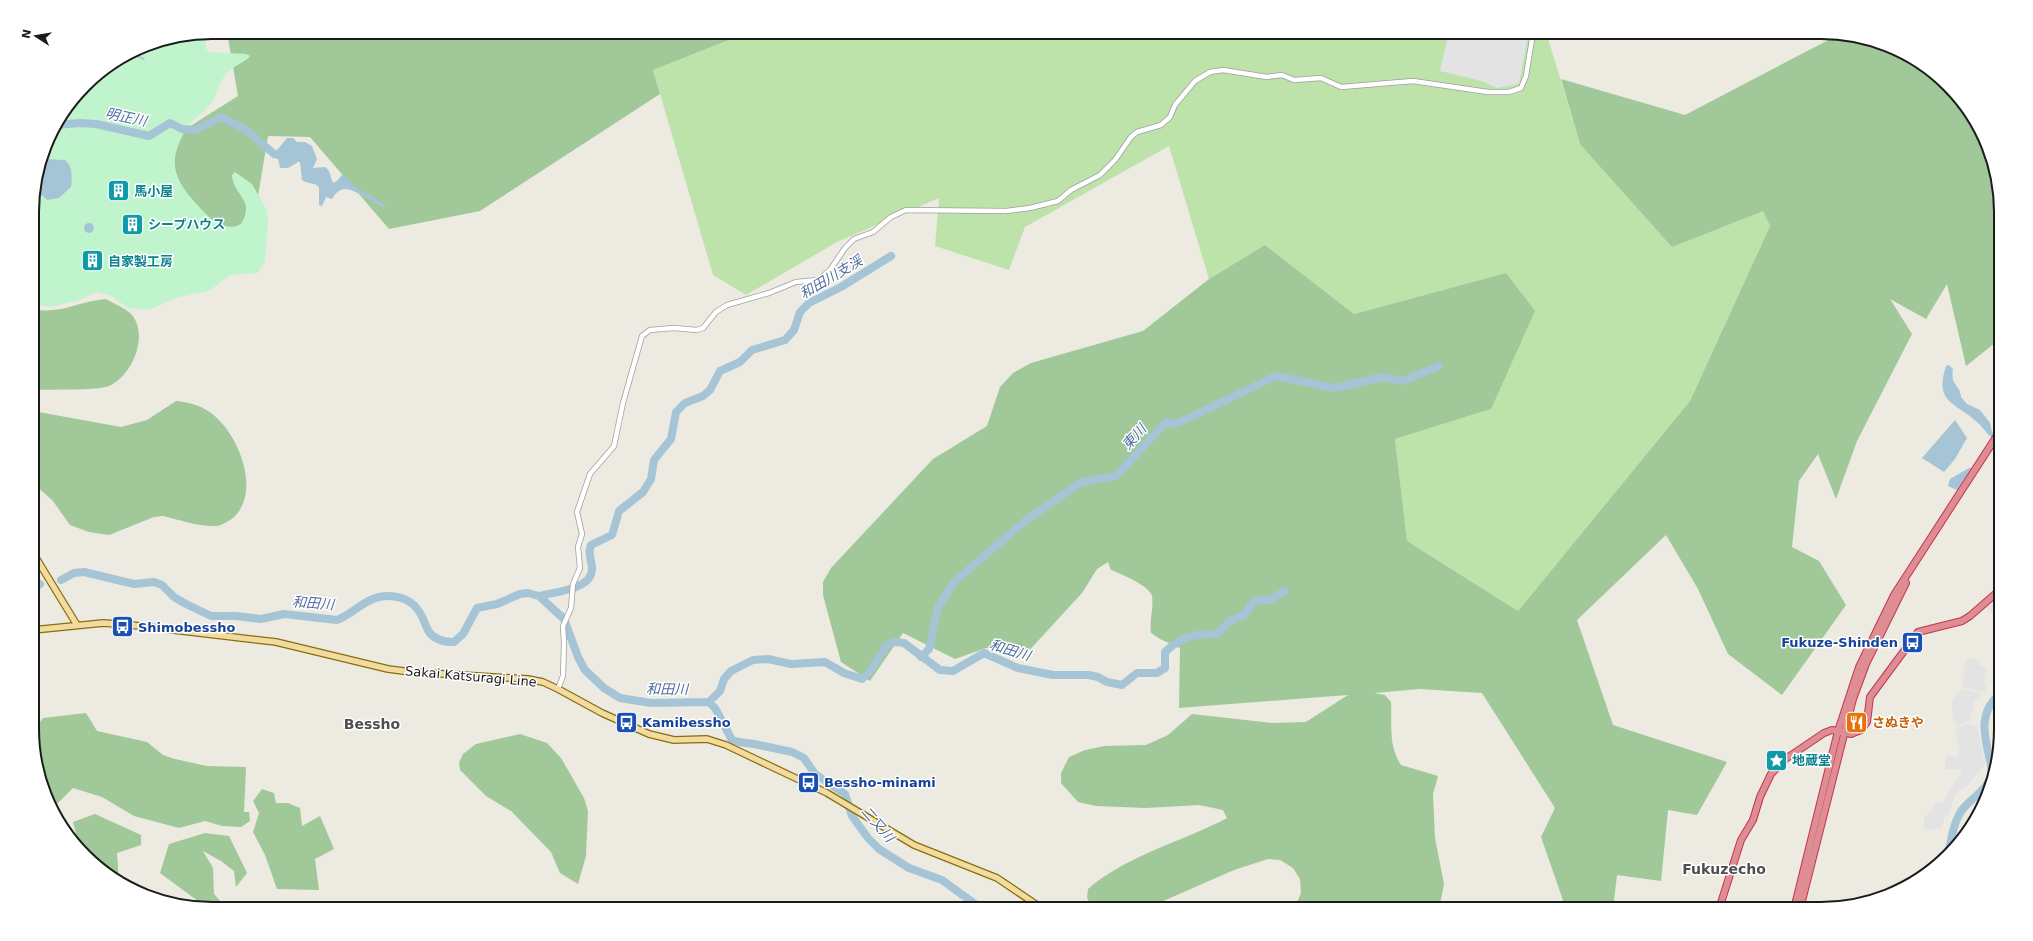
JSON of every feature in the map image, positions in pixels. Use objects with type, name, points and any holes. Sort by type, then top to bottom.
[{"type":"highway","points":[[1802,902],[1850,691],[1870,641],[1894,595],[1994,441]]},
{"type":"highway","points":[[1721,902],[1741,840],[1753,820],[1764,787],[1771,774],[1784,760],[1824,733],[1832,730],[1856,733],[1865,726],[1868,718],[1870,696],[1918,632],[1962,621],[1994,595]]},
{"type":"highway","points":[[1796,902],[1842,731]]},
{"type":"main road","points":[[39,563],[77,625]]},
{"type":"main road","name":"Sakai Katsuragi Line","points":[[39,629],[103,623],[256,638],[388,669],[411,672],[528,679],[543,682],[602,713],[649,734],[674,740],[707,739],[726,745],[793,776],[842,802],[926,851],[997,878],[1033,902]]},
{"type":"street","points":[[558,689],[563,676],[563,623],[568,615],[572,602],[573,584],[580,568],[578,547],[582,534],[576,512],[590,474],[614,446],[623,403],[642,336],[645,332],[667,328],[687,330],[703,328],[716,312],[727,305],[769,294],[796,282],[818,280],[830,270],[845,248],[854,239],[873,232],[891,217],[906,210],[1006,211],[1030,208],[1058,201],[1071,190],[1100,174],[1116,160],[1131,137],[1137,132],[1161,125],[1170,117],[1175,105],[1195,81],[1210,72],[1223,70],[1267,77],[1282,75],[1294,80],[1321,78],[1341,87],[1413,81],[1488,92],[1509,92],[1521,88],[1526,76],[1530,39]]},
{"type":"green space","points":[[207,39],[206,49],[210,52],[246,54],[250,56],[226,74],[211,103],[189,124],[178,146],[175,156],[175,166],[181,183],[192,199],[214,221],[226,227],[241,224],[245,216],[246,209],[245,203],[233,182],[232,175],[235,172],[252,184],[267,211],[268,222],[265,262],[257,273],[230,275],[209,291],[175,298],[149,310],[128,308],[112,296],[96,292],[83,299],[50,307],[39,305],[40,189],[48,156],[57,135],[68,116],[82,98],[98,82],[125,62],[156,48],[178,42]]},
{"type":"green space","points":[[228,39],[731,39],[653,70],[660,94],[480,211],[389,229],[310,137],[268,136],[247,262],[127,166],[238,96]]},
{"type":"green space","points":[[731,39],[1548,39],[1580,144],[1763,210],[1770,226],[1690,401],[1518,611],[1407,541],[1395,439],[1491,409],[1506,273],[1354,314],[1265,245],[1209,279],[1169,146],[1025,227],[1009,270],[935,246],[939,198],[837,242],[746,295],[713,275],[653,70]]},
{"type":"green space","points":[[1830,39],[1855,42],[1877,48],[1908,62],[1917,68],[1935,82],[1951,98],[1965,116],[1976,135],[1985,156],[1991,178],[1994,200],[1994,344],[1966,366],[1947,284],[1926,319],[1890,299],[1912,334],[1857,441],[1836,499],[1818,454],[1799,481],[1792,547],[1819,561],[1846,605],[1782,695],[1728,654],[1698,589],[1666,535],[1577,620],[1613,725],[1727,762],[1697,815],[1668,810],[1661,881],[1617,875],[1614,902],[1564,902],[1541,837],[1555,808],[1482,693],[1420,689],[1374,693],[1385,695],[1391,702],[1392,742],[1401,765],[1438,776],[1433,794],[1435,838],[1444,884],[1440,902],[1297,902],[1301,893],[1300,879],[1293,868],[1280,860],[1268,859],[1234,870],[1161,902],[1089,902],[1087,898],[1088,889],[1103,877],[1137,858],[1210,827],[1227,818],[1223,810],[1199,805],[1146,808],[1096,806],[1078,802],[1061,783],[1061,773],[1069,757],[1085,750],[1105,746],[1146,745],[1168,735],[1192,714],[1273,723],[1306,722],[1348,695],[1179,708],[1180,648],[1151,633],[1152,596],[1150,592],[1141,584],[1111,570],[1108,562],[1097,569],[1082,593],[1025,655],[986,648],[955,659],[903,633],[870,681],[841,662],[823,595],[823,582],[831,568],[933,459],[987,426],[1000,387],[1013,373],[1031,363],[1143,331],[1209,279],[1265,245],[1354,314],[1506,273],[1535,311],[1491,409],[1395,439],[1407,541],[1518,611],[1690,401],[1770,226],[1763,211],[1672,247],[1580,144],[1561,79],[1685,115]]},
{"type":"green space","points":[[106,299],[123,308],[132,315],[137,324],[139,334],[138,344],[136,355],[131,365],[125,374],[117,381],[103,388],[39,390],[39,310],[61,309]]},
{"type":"green space","points":[[176,401],[201,407],[219,420],[237,446],[243,461],[246,477],[246,492],[242,506],[233,518],[221,525],[210,526],[190,523],[163,516],[154,517],[109,535],[89,532],[70,525],[53,501],[39,488],[39,412],[121,427],[147,420]]},
{"type":"green space","points":[[86,713],[97,731],[147,742],[163,755],[207,766],[246,767],[244,812],[249,812],[250,821],[241,827],[222,826],[205,821],[179,828],[134,816],[102,797],[73,788],[56,805],[48,785],[40,752],[39,723],[43,718]]},
{"type":"green space","points":[[520,734],[547,743],[561,758],[584,798],[588,811],[586,856],[578,884],[560,873],[551,852],[511,811],[486,796],[460,770],[459,763],[463,754],[476,744]]},
{"type":"green space","points":[[262,789],[274,793],[276,803],[288,803],[300,808],[302,826],[320,816],[334,849],[315,859],[319,890],[277,889],[265,855],[253,832],[259,813],[253,801]]},
{"type":"green space","points":[[95,814],[141,835],[141,845],[117,853],[118,875],[98,859],[82,843],[77,836],[73,822]]},
{"type":"green space","points":[[205,833],[229,836],[247,873],[236,887],[234,871],[221,861],[203,851],[213,868],[214,894],[221,902],[198,902],[160,873],[169,844]]},
{"type":"shaded area","points":[[1447,39],[1527,39],[1519,84],[1497,88],[1482,81],[1440,71]]},
{"type":"shaded area","points":[[1994,598],[1994,616],[1985,606]]},
{"type":"shaded area","points":[[1968,657],[1980,660],[1979,666],[1987,667],[1984,682],[1987,683],[1985,692],[1963,687],[1964,667]]},
{"type":"shaded area","points":[[1962,689],[1982,693],[1974,702],[1971,718],[1968,722],[1956,725],[1953,717],[1952,700]]},
{"type":"shaded area","points":[[1969,724],[1977,726],[1985,765],[1972,780],[1954,796],[1949,814],[1945,816],[1941,829],[1924,830],[1924,817],[1932,810],[1934,803],[1943,802],[1961,773],[1961,769],[1945,769],[1946,756],[1958,757],[1959,751],[1956,728]]},
{"type":"water","points":[[287,138],[293,138],[297,142],[305,142],[312,146],[317,159],[313,168],[325,167],[329,172],[333,183],[343,174],[358,189],[370,195],[388,208],[377,204],[358,193],[346,189],[338,191],[332,199],[326,197],[322,206],[319,205],[319,187],[315,184],[302,180],[300,162],[288,168],[280,168],[278,158],[273,155]]},
{"type":"water","points":[[47,159],[65,160],[71,169],[71,187],[59,198],[47,200],[43,196],[39,196],[40,189]]},
{"type":"water","points":[[87,223],[91,223],[93,224],[93,232],[87,233],[84,230],[84,226]]},
{"type":"water","points":[[1949,365],[1953,369],[1953,379],[1961,397],[1967,404],[1980,410],[1990,423],[1992,432],[1994,433],[1994,439],[1969,415],[1954,405],[1945,395],[1943,378],[1946,366]]},
{"type":"water","points":[[1955,420],[1967,438],[1955,459],[1944,472],[1922,458]]},
{"type":"water","points":[[1969,468],[1972,468],[1957,490],[1948,486],[1950,479]]},
{"type":"waterway","points":[[137,56],[144,59]]},
{"type":"waterway","name":"明正川","points":[[62,124],[80,123],[96,124],[149,136],[170,123],[182,129],[196,130],[221,117],[245,129],[274,154],[283,156]]},
{"type":"waterway","name":"和田川支渓","points":[[539,596],[571,589],[586,582],[592,569],[590,554],[591,545],[612,535],[619,511],[643,492],[651,479],[654,460],[671,439],[676,412],[685,403],[703,396],[710,390],[720,371],[740,362],[752,350],[785,340],[794,330],[800,312],[809,303],[841,287],[891,256]]},
{"type":"waterway","name":"東川","points":[[921,657],[929,649],[938,607],[954,582],[1030,517],[1082,482],[1116,476],[1166,422],[1176,424],[1276,376],[1334,388],[1383,377],[1403,381],[1439,366]]},
{"type":"waterway","name":"和田川","points":[[61,580],[74,573],[84,572],[134,584],[154,582],[162,585],[174,597],[211,616],[236,616],[261,619],[284,614],[337,620],[348,615],[368,601],[379,597],[390,596],[401,598],[415,606],[420,612],[429,632],[434,637],[444,641],[454,642],[463,634],[477,608],[497,604],[520,594],[528,593],[539,596],[564,619],[578,657],[585,670],[604,688],[620,698],[651,703],[709,702],[720,691],[724,679],[731,671],[753,660],[768,659],[791,664],[825,662],[844,673],[862,679],[868,674],[887,645],[895,642],[904,643],[940,670],[953,671],[984,653],[1018,668],[1053,675],[1089,675],[1098,677],[1107,682],[1122,685],[1137,673],[1157,673],[1165,668],[1165,652],[1183,639],[1202,634],[1217,634],[1230,621],[1244,615],[1254,601],[1270,600],[1285,591]]},
{"type":"waterway","points":[[1991,764],[1984,729],[1988,710],[1994,700]]},
{"type":"waterway","name":"二又川","points":[[709,702],[715,708],[732,740],[792,752],[804,758],[815,774],[845,794],[852,816],[868,838],[879,849],[909,868],[942,880],[972,902]]},
{"type":"waterway","points":[[1950,844],[1956,821],[1962,810],[1984,788]]},
{"type":"place","name":"馬小屋","points":[[118,191]]},
{"type":"place","name":"シープハウス","points":[[133,224]]},
{"type":"place","name":"自家製工房","points":[[93,261]]},
{"type":"place","name":"Shimobessho","points":[[123,627]]},
{"type":"place","name":"Fukuze-Shinden","points":[[1913,642]]},
{"type":"place","name":"Kamibessho","points":[[627,722]]},
{"type":"place","name":"さぬきや","points":[[1857,722]]},
{"type":"place","name":"地蔵堂","points":[[1777,760]]},
{"type":"place","name":"Bessho-minami","points":[[809,782]]},
{"type":"district","name":"Bessho","points":[[372,724]]},
{"type":"district","name":"Fukuzecho","points":[[1724,869]]}]
